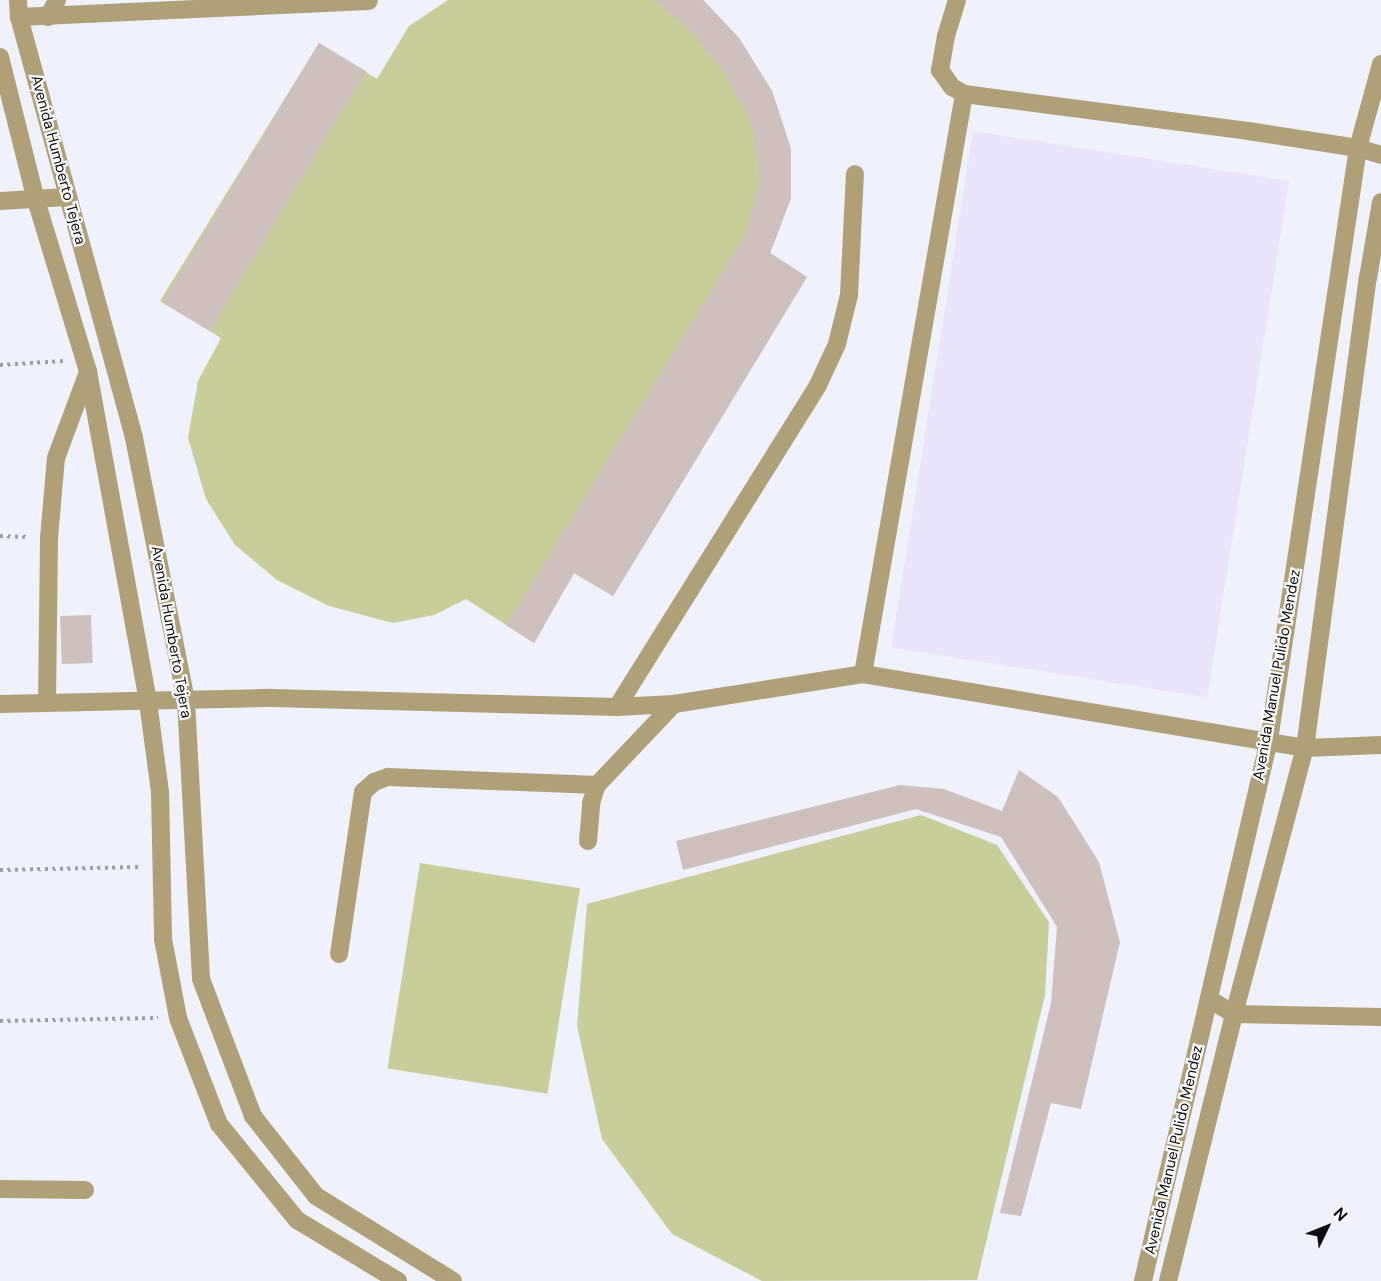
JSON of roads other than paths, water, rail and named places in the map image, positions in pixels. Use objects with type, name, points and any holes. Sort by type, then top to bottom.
[{"type":"street","points":[[48,17],[57,0]]},
{"type":"street","points":[[957,0],[946,36],[940,70],[952,87],[964,94],[1358,148],[1381,155]]},
{"type":"street","points":[[18,9],[48,17],[369,1]]},
{"type":"street","name":"Avenida Humberto Tejera","points":[[18,9],[134,438],[186,701],[201,979],[253,1116],[316,1196],[453,1281]]},
{"type":"street","name":"Avenida Humberto Tejera","points":[[0,57],[36,200],[86,365],[148,702],[160,792],[163,939],[178,1018],[219,1124],[297,1220],[398,1281]]},
{"type":"street","name":"Avenida Manuel Pulido Mendez","points":[[1143,1281],[1269,740],[1358,148],[1381,64]]},
{"type":"street","points":[[864,674],[964,94]]},
{"type":"street","points":[[617,707],[818,385],[832,354],[849,295],[855,174]]},
{"type":"street","points":[[0,201],[67,197]]},
{"type":"street","points":[[1167,1281],[1234,1014],[1305,748],[1374,277],[1381,202]]},
{"type":"street","points":[[1339,275],[1374,277]]},
{"type":"street","points":[[47,703],[50,538],[56,459],[86,365]]},
{"type":"street","points":[[0,704],[272,698],[617,707],[675,704],[864,674],[1269,740],[1305,748],[1381,745]]},
{"type":"street","points":[[588,841],[591,803],[597,785],[675,704]]},
{"type":"street","points":[[339,954],[363,792],[374,782],[387,777],[597,785]]},
{"type":"street","points":[[1209,999],[1234,1014],[1381,1017]]},
{"type":"street","points":[[0,1189],[85,1190]]}]
